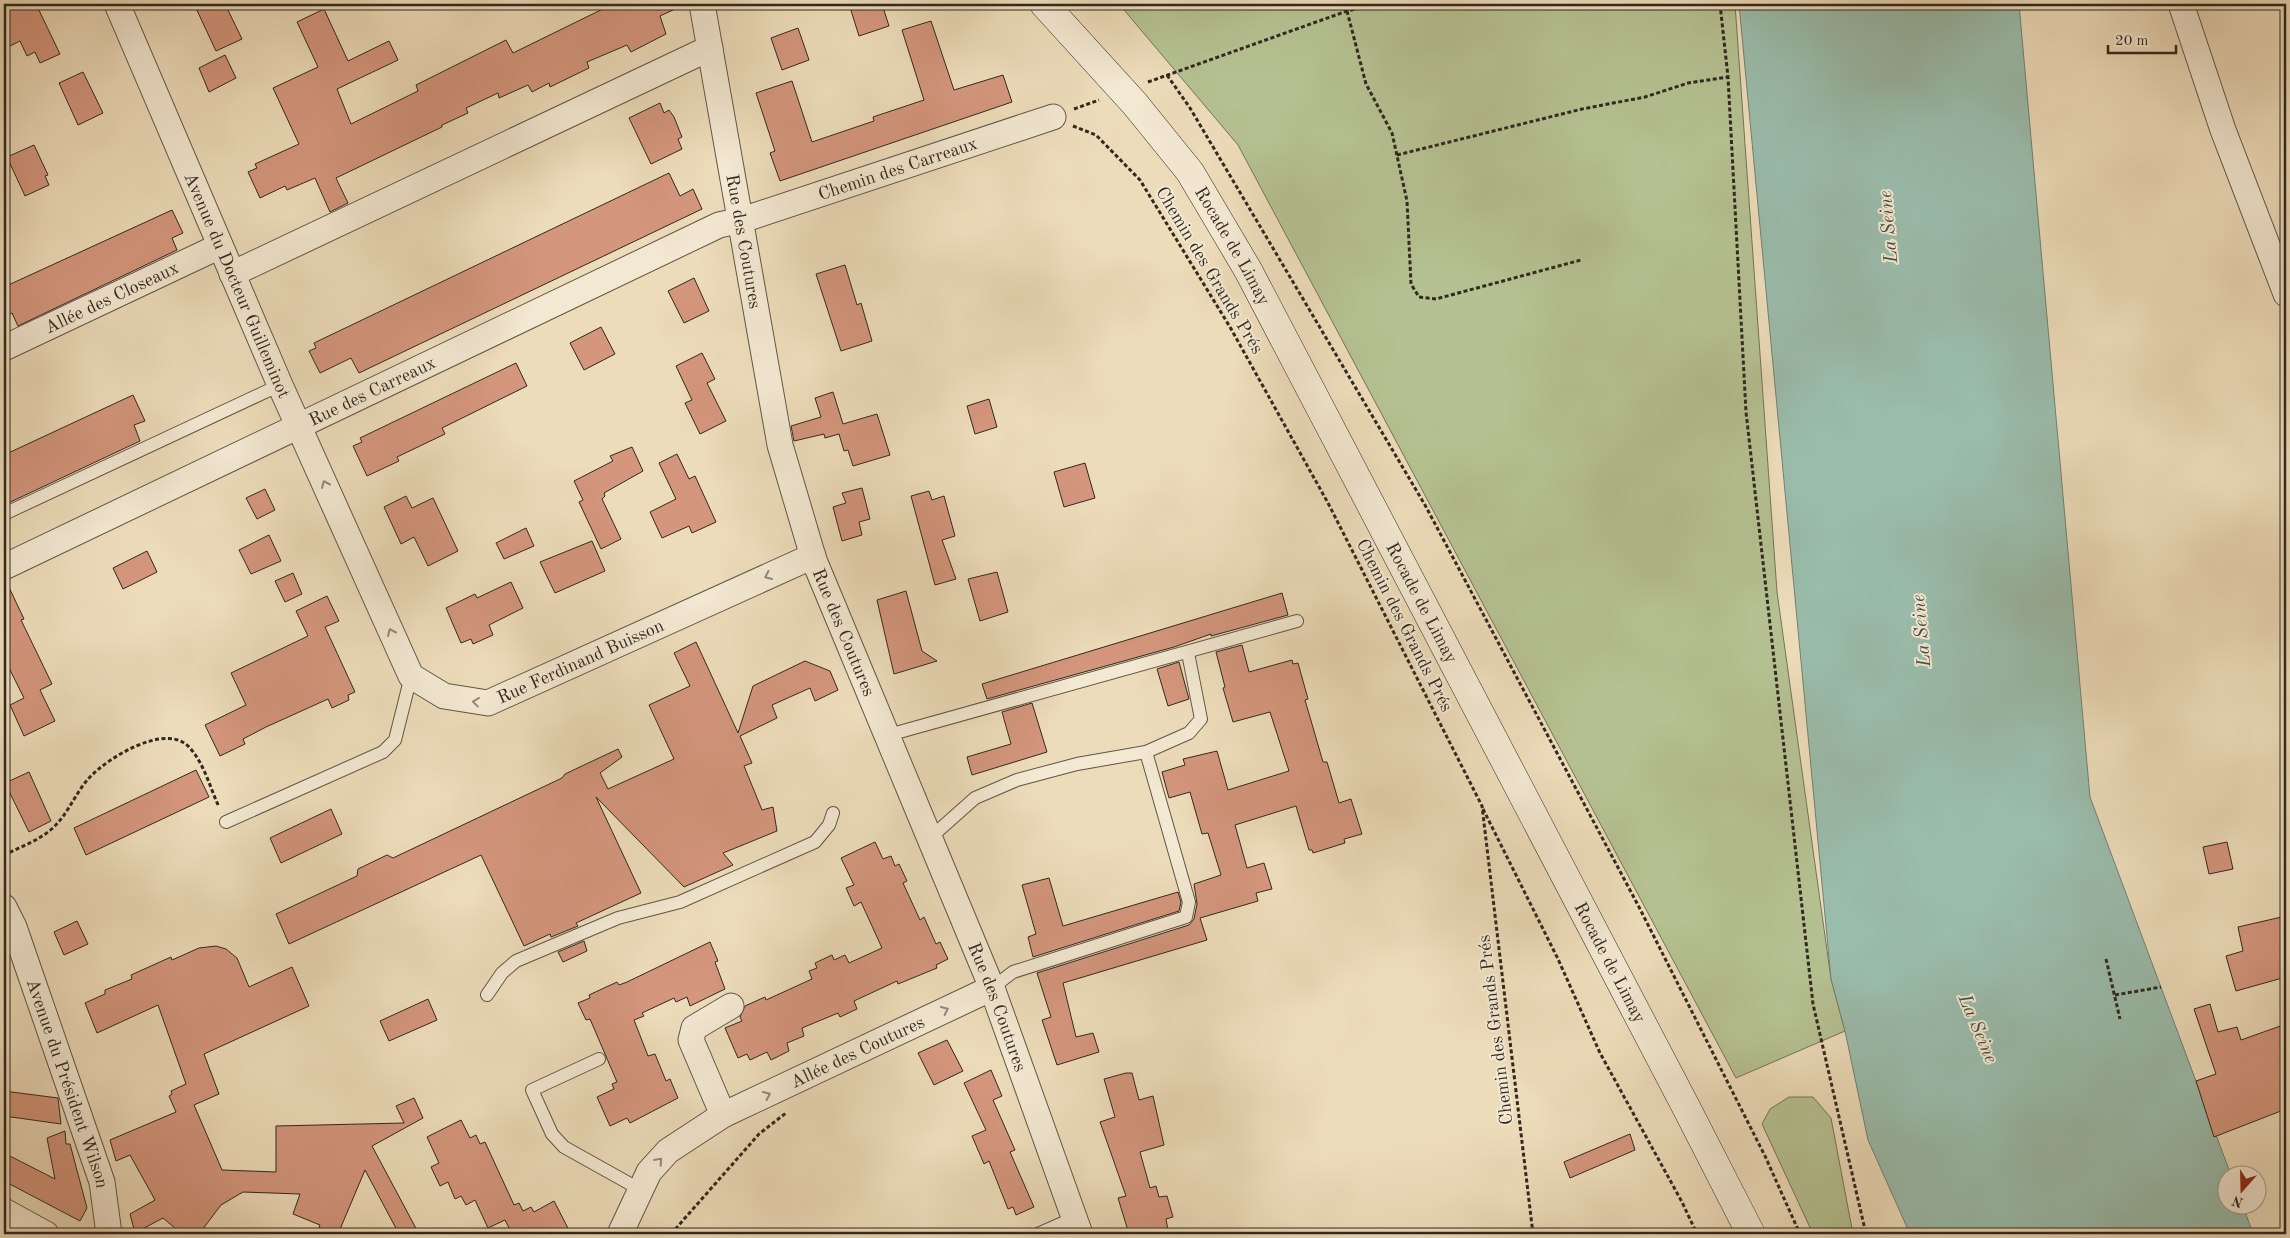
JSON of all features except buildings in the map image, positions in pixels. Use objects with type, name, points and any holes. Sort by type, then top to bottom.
[{"type":"main road","name":"Rocade de Limay","points":[[1044,4],[1135,104],[1190,172],[1248,270],[1682,1098],[1751,1234]]},
{"type":"street","name":"Avenue du Docteur Guilleminot","points":[[117,4],[280,386],[411,676]]},
{"type":"street","name":"Rue des Coutures","points":[[702,4],[742,220],[780,445],[813,556],[992,988],[1077,1226]]},
{"type":"street","points":[[2181,4],[2223,130],[2286,294]]},
{"type":"street","points":[[232,274],[710,48]]},
{"type":"street","name":"Chemin des Carreaux","points":[[742,220],[1052,117]]},
{"type":"street","name":"Rue des Carreaux","points":[[4,567],[719,225],[742,220]]},
{"type":"street","name":"Allée des Closeaux","points":[[4,348],[220,246]]},
{"type":"street","name":"Rue Ferdinand Buisson","points":[[411,676],[444,696],[488,703],[813,556]]},
{"type":"street","name":"Avenue du Président Wilson","points":[[4,907],[15,932],[100,1173],[109,1234]]},
{"type":"street","name":"Allée des Coutures","points":[[620,1234],[649,1172],[668,1151],[723,1116],[992,988]]},
{"type":"street","points":[[723,1116],[690,1040],[694,1028],[731,1006]]},
{"type":"street","points":[[12,1222],[46,1234]]},
{"type":"lane","points":[[4,514],[280,386]]},
{"type":"lane","points":[[886,736],[1297,621]]},
{"type":"lane","points":[[930,838],[975,798],[1017,780],[1077,764],[1146,752],[1189,733],[1201,719],[1188,653]]},
{"type":"lane","points":[[226,822],[383,752],[395,740],[411,676]]},
{"type":"lane","points":[[992,988],[1013,972],[1186,917],[1189,902],[1146,752]]},
{"type":"lane","points":[[487,995],[502,972],[516,961],[618,918],[680,902],[815,842],[829,825],[833,813]]},
{"type":"lane","points":[[599,1059],[532,1090],[552,1134],[564,1147],[641,1190]]},
{"type":"lane","points":[[1038,1234],[1077,1226]]},
{"type":"path","points":[[1144,83],[1347,12],[1376,4]]},
{"type":"path","points":[[1720,4],[1728,77],[1746,412],[1813,1004],[1866,1234]]},
{"type":"path","points":[[1347,12],[1366,84],[1392,133],[1407,201],[1411,284],[1419,297],[1436,299],[1581,260]]},
{"type":"path","points":[[1166,75],[1190,108],[1425,505],[1639,907],[1764,1156],[1800,1234]]},
{"type":"path","points":[[1397,155],[1582,109],[1645,97],[1688,83],[1728,77]]},
{"type":"path","name":"Chemin des Grands Prés","points":[[1052,117],[1096,135],[1140,180],[1230,328],[1328,503],[1482,806],[1533,1234]]},
{"type":"path","points":[[4,855],[48,832],[61,820],[90,777],[118,756],[151,740],[171,738],[187,746],[204,770],[226,822]]},
{"type":"path","points":[[1482,806],[1558,959],[1600,1053],[1682,1202],[1697,1234]]},
{"type":"path","points":[[2106,959],[2120,1019]]},
{"type":"path","points":[[2115,995],[2161,987]]},
{"type":"path","points":[[671,1234],[760,1134],[789,1111]]},
{"type":"shaded area","points":[[1119,4],[1735,4],[1777,592],[1831,979],[1845,1031],[1736,1078],[1238,145]]},
{"type":"shaded area","points":[[1789,1097],[1813,1097],[1831,1118],[1853,1234],[1813,1234],[1762,1124],[1770,1109]]},
{"type":"water","name":"La Seine","points":[[1739,4],[2019,4],[2090,797],[2228,1166],[2218,1166],[2218,1216],[2247,1216],[2253,1234],[1910,1234],[1868,1140],[1845,1031],[1831,979]]}]
